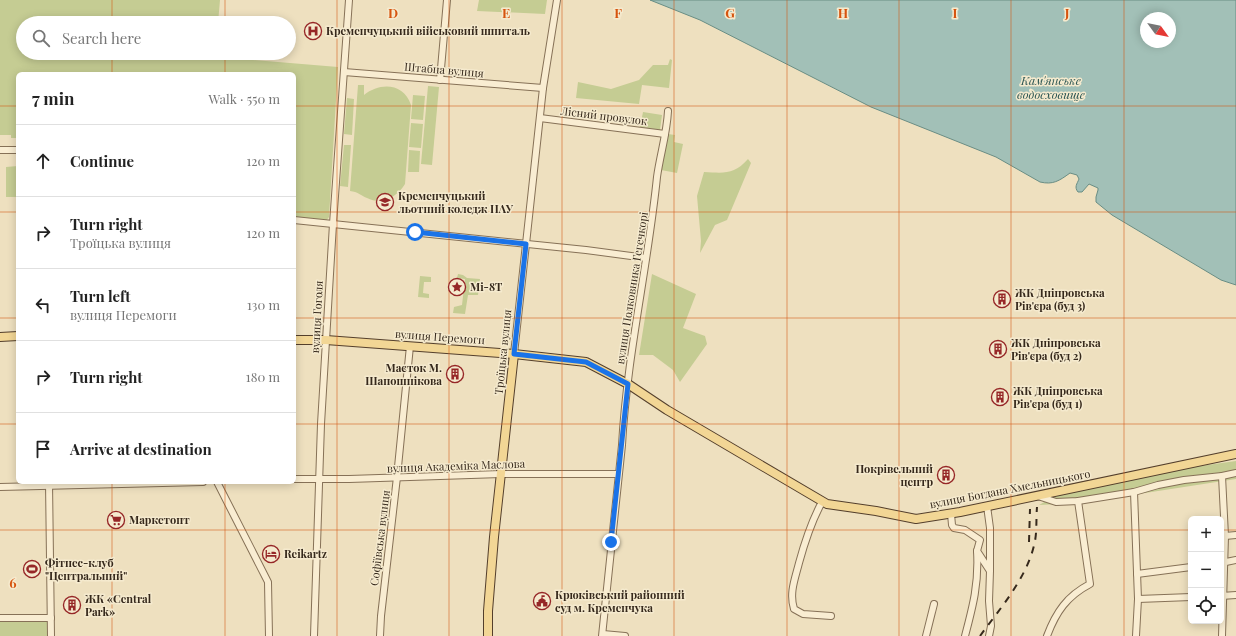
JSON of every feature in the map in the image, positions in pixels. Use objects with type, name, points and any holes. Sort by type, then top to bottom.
[{"type":"main road","points":[[0,337],[16,336]]},
{"type":"main road","name":"вулиця Перемоги","points":[[296,340],[326,340],[410,346],[514,354],[586,362],[628,384]]},
{"type":"main road","name":"Троїцька вулиця","points":[[488,636],[488,611],[514,354]]},
{"type":"main road","name":"вулиця Богдана Хмельницького","points":[[628,384],[667,410],[826,504],[876,511],[916,519],[951,514],[1236,454]]},
{"type":"street","name":"вулиця Гоголя","points":[[314,636],[318,480],[333,224],[349,0]]},
{"type":"street","points":[[440,80],[447,0]]},
{"type":"street","name":"Троїцька вулиця","points":[[514,354],[543,88],[557,0]]},
{"type":"street","name":"Штабна вулиця","points":[[344,72],[543,88]]},
{"type":"street","name":"вулиця Полковника Гегечкорі","points":[[602,635],[628,384],[668,111]]},
{"type":"street","name":"Лісний провулок","points":[[540,118],[665,134]]},
{"type":"street","points":[[0,150],[16,150]]},
{"type":"street","points":[[296,220],[586,250],[646,258]]},
{"type":"street","name":"Софіївська вулиця","points":[[380,636],[410,346]]},
{"type":"street","points":[[1036,496],[1056,502],[1078,501],[1134,492],[1158,485],[1184,480],[1236,473]]},
{"type":"street","name":"вулиця Академіка Маслова","points":[[296,479],[318,480],[501,474],[618,474]]},
{"type":"street","points":[[1222,476],[1225,536],[1223,552]]},
{"type":"street","points":[[0,487],[49,484],[52,636]]},
{"type":"street","points":[[218,484],[268,582],[269,636]]},
{"type":"street","points":[[1134,492],[1138,599],[1136,636]]},
{"type":"street","points":[[1047,636],[1054,619],[1065,604],[1080,590],[1090,584],[1078,501]]},
{"type":"street","points":[[822,502],[813,519],[805,541],[792,590],[791,601],[794,609],[803,614],[831,616]]},
{"type":"street","points":[[987,506],[990,548],[988,601],[990,626],[989,636]]},
{"type":"street","points":[[951,514],[952,525],[954,528],[965,530],[990,548]]},
{"type":"street","points":[[1225,536],[1236,535]]},
{"type":"street","points":[[964,636],[977,586],[977,551],[980,540]]},
{"type":"street","points":[[977,551],[990,571]]},
{"type":"street","points":[[1224,562],[1236,560]]},
{"type":"street","points":[[1137,574],[1188,567]]},
{"type":"street","points":[[1224,596],[1236,595]]},
{"type":"street","points":[[1138,599],[1188,597]]},
{"type":"street","points":[[926,636],[934,604]]},
{"type":"street","points":[[0,618],[51,618]]},
{"type":"street","points":[[1222,624],[1222,636]]},
{"type":"street","points":[[602,635],[625,636]]},
{"type":"green space","points":[[0,0],[220,0],[219,16],[16,16],[16,60],[253,60],[338,67],[329,217],[326,221],[296,220],[296,72],[16,72],[16,138],[11,138],[11,135],[0,135]]},
{"type":"green space","points":[[479,0],[547,0],[545,14],[477,11]]},
{"type":"green space","points":[[670,59],[672,60],[669,88],[642,85],[639,104],[576,98],[578,82],[611,89],[639,80],[653,65],[668,65]]},
{"type":"green space","points":[[358,85],[364,85],[364,95],[377,88],[391,87],[397,89],[403,92],[411,105],[405,184],[398,193],[384,201],[373,200],[350,191]]},
{"type":"green space","points":[[428,86],[439,87],[432,165],[421,164]]},
{"type":"green space","points":[[413,95],[425,96],[423,120],[411,119]]},
{"type":"green space","points":[[347,98],[354,99],[352,135],[344,134]]},
{"type":"green space","points":[[643,112],[662,115],[660,130],[640,127]]},
{"type":"green space","points":[[411,123],[423,124],[421,148],[409,147]]},
{"type":"green space","points":[[668,134],[675,135],[674,142],[683,144],[677,173],[661,170]]},
{"type":"green space","points":[[344,145],[351,145],[348,187],[340,186]]},
{"type":"green space","points":[[409,150],[420,151],[419,172],[408,172]]},
{"type":"green space","points":[[748,159],[751,163],[727,220],[715,225],[700,253],[701,241],[697,196],[704,172],[728,172],[738,168]]},
{"type":"green space","points":[[16,166],[16,197],[6,197],[6,167]]},
{"type":"green space","points":[[458,274],[467,278],[480,279],[478,295],[468,295],[465,314],[453,313],[454,307],[462,305],[465,279],[457,278]]},
{"type":"green space","points":[[652,274],[696,294],[683,328],[705,336],[707,344],[680,382],[673,370],[653,355],[639,355]]},
{"type":"green space","points":[[420,276],[431,277],[431,282],[424,282],[423,293],[429,294],[429,298],[418,297]]},
{"type":"green space","points":[[1236,461],[1236,479],[1080,503],[1039,505],[1057,495],[1200,466]]},
{"type":"green space","points":[[0,618],[51,618],[52,636],[0,636]]},
{"type":"water","name":"Кам'янське водосховище","points":[[650,0],[1236,0],[1236,285],[1221,280],[1112,215],[1096,202],[1098,188],[1089,184],[1082,192],[1078,192],[1076,187],[1079,179],[1077,175],[1070,173],[1056,182],[1040,182],[996,157],[871,107],[700,20]]},
{"type":"railway","points":[[980,636],[1005,603],[1026,567],[1035,541],[1037,507]]},
{"type":"railway","points":[[1029,542],[1030,509]]},
{"type":"place","name":"Кременчуцький військовий шпиталь","points":[[313,31]]},
{"type":"place","name":"Кременчуцький льотний коледж НАУ","points":[[385,202]]},
{"type":"place","name":"Мі-8Т","points":[[457,287]]},
{"type":"place","name":"ЖК Дніпровська Рів'єра (буд 3)","points":[[1002,299]]},
{"type":"place","name":"ЖК Дніпровська Рів'єра (буд 2)","points":[[998,349]]},
{"type":"place","name":"Маєток М. Шапошнікова","points":[[455,374]]},
{"type":"place","name":"ЖК Дніпровська Рів'єра (буд 1)","points":[[1000,397]]},
{"type":"place","name":"Покрівельний центр","points":[[946,475]]},
{"type":"place","name":"Маркетопт","points":[[116,520]]},
{"type":"place","name":"Reikartz","points":[[271,554]]},
{"type":"place","name":"Фітнес-клуб \"Центральний\"","points":[[32,569]]},
{"type":"place","name":"Крюківський районний суд м. Кременчука","points":[[542,601]]},
{"type":"place","name":"ЖК «Central Park»","points":[[72,605]]},
{"type":"route","points":[[415,232],[526,244],[514,354],[586,362],[628,384],[611,542]]}]
